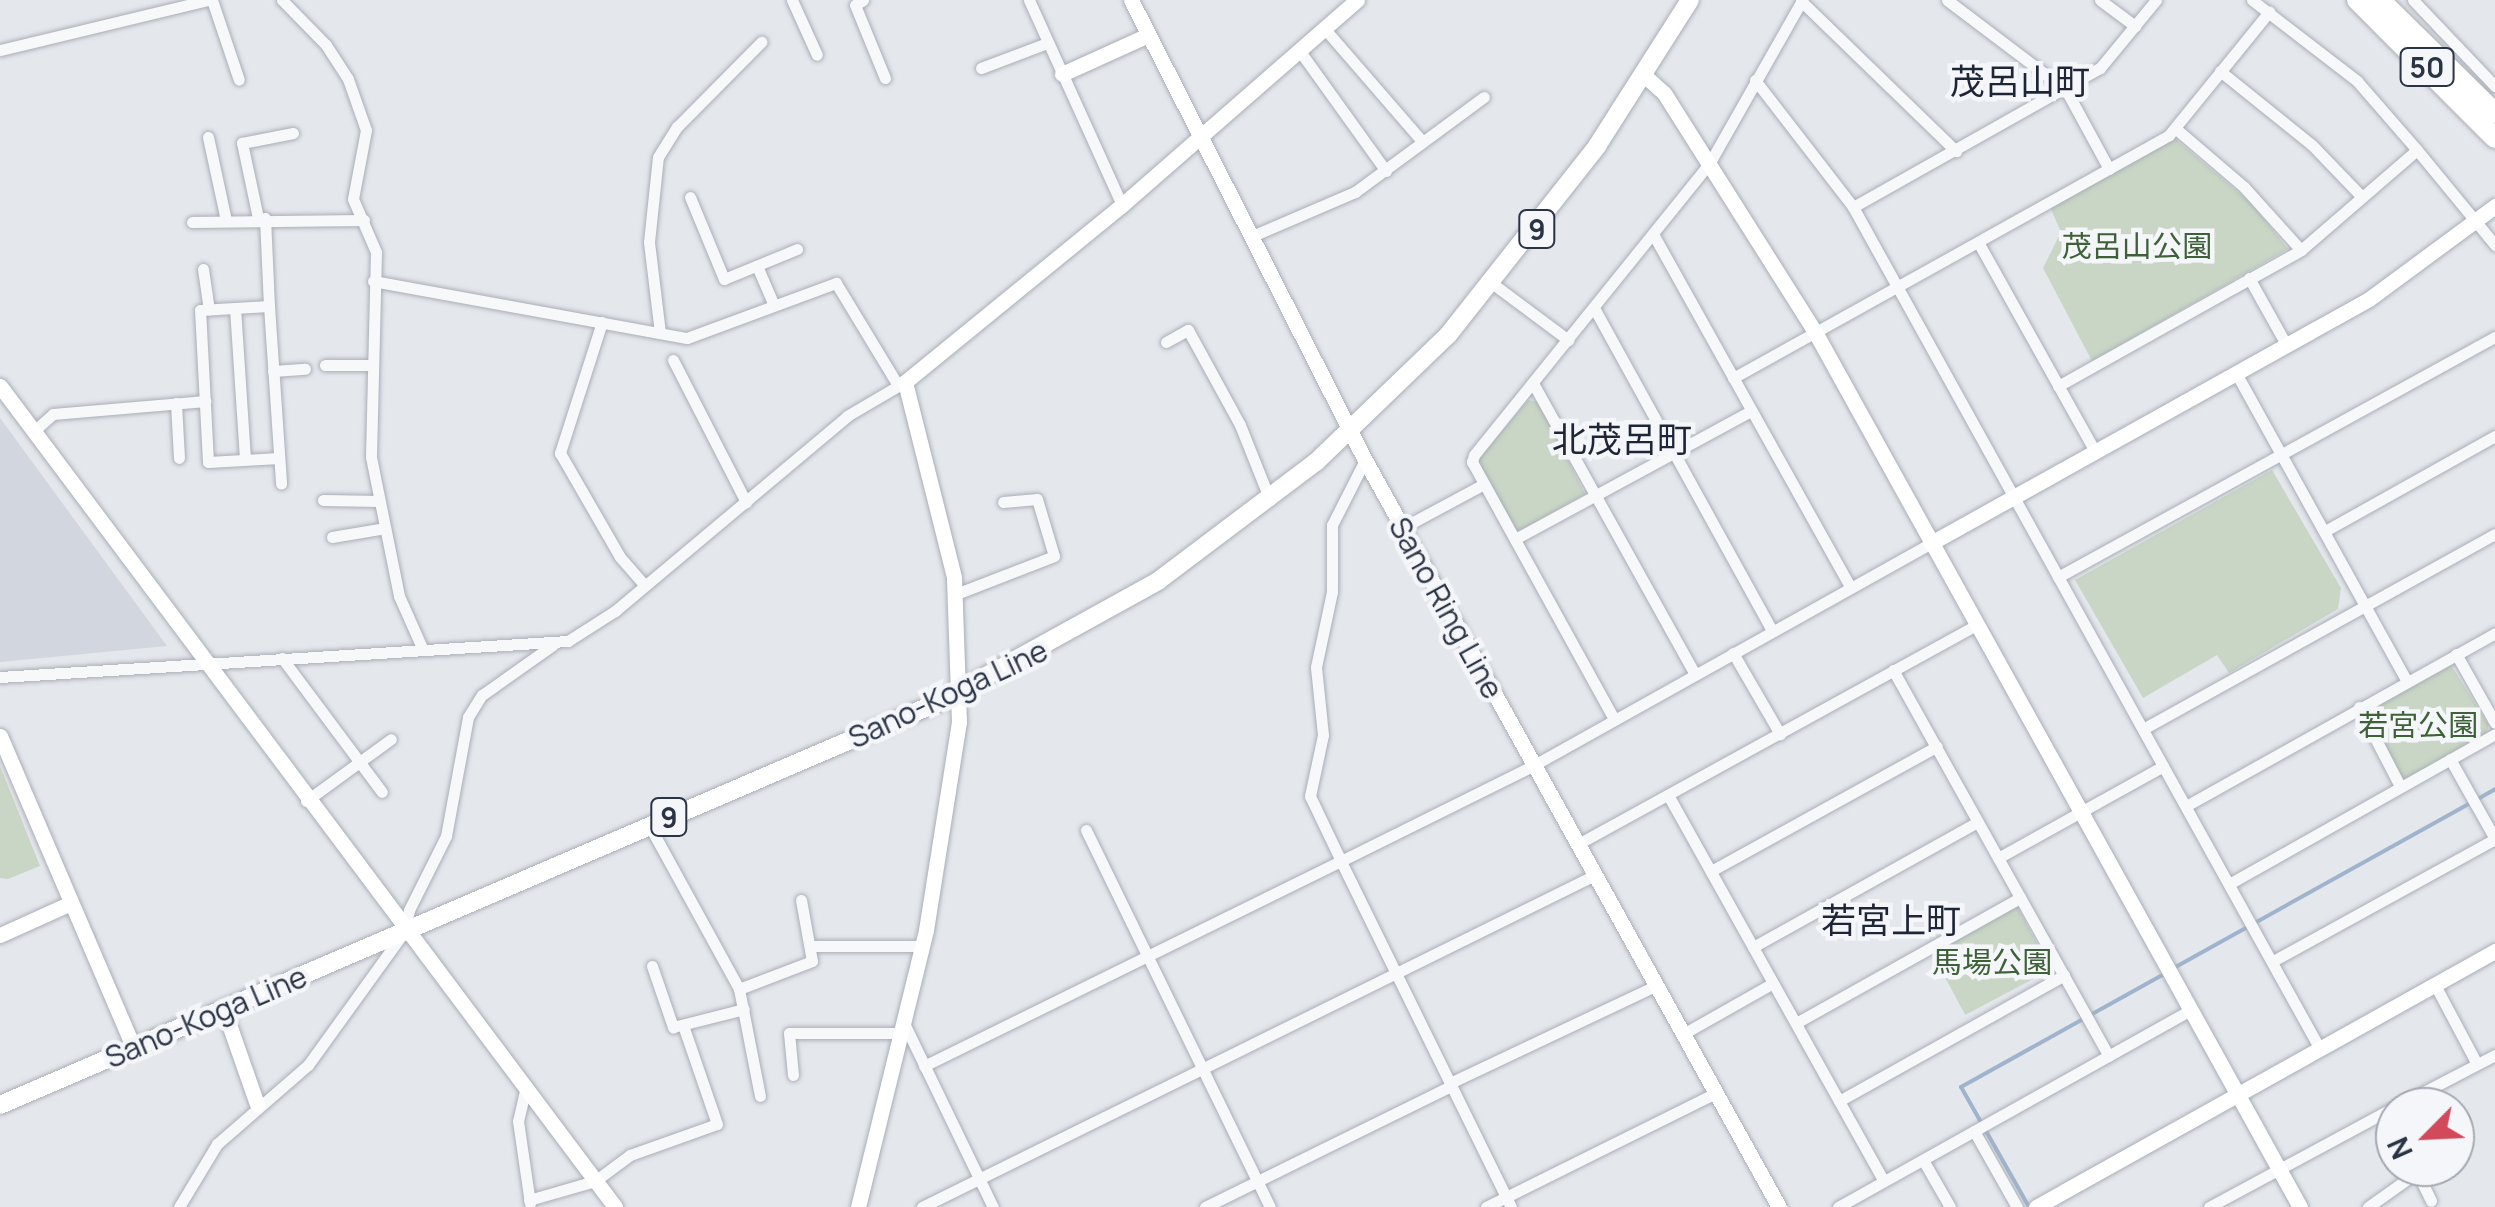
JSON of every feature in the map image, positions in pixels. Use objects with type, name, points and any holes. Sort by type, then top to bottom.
[{"type":"highway","name":"50","points":[[2363,1],[2495,113]]},
{"type":"highway","name":"50","points":[[2363,1],[2495,138]]},
{"type":"main road","name":"Sano-Koga Line","points":[[0,1105],[960,692],[1116,608],[1270,500],[1350,431],[1492,284],[1645,76],[1690,0]]},
{"type":"street","points":[[0,50],[207,0],[238,80]]},
{"type":"street","points":[[282,0],[310,22],[361,109],[366,130],[353,199],[376,252],[368,365],[370,457],[400,596],[423,650]]},
{"type":"street","points":[[792,0],[817,54]]},
{"type":"street","points":[[863,0],[854,5],[885,78]]},
{"type":"street","points":[[1029,0],[1122,206]]},
{"type":"street","name":"Sano Ring Line","points":[[1131,0],[1365,460],[1716,1093],[1774,1205]]},
{"type":"street","points":[[179,1207],[217,1144],[257,1104],[308,1066],[404,932],[408,910],[446,836],[468,716],[482,696],[552,645],[590,631],[746,502],[1122,206],[1357,0]]},
{"type":"street","points":[[1948,0],[2066,90],[2109,169]]},
{"type":"street","points":[[1964,12],[1972,0]]},
{"type":"street","points":[[2100,0],[2135,26]]},
{"type":"street","points":[[1853,208],[2100,68],[2156,0]]},
{"type":"street","points":[[2252,0],[2356,81],[2495,245]]},
{"type":"street","points":[[2413,0],[2495,86]]},
{"type":"street","points":[[1614,719],[1484,484],[1474,455],[1709,164],[1801,1],[1956,151]]},
{"type":"street","points":[[1732,378],[2109,169],[2174,128],[2269,12]]},
{"type":"street","points":[[1324,28],[1422,141]]},
{"type":"street","points":[[1062,74],[1148,35]]},
{"type":"street","points":[[660,333],[649,242],[658,156],[677,127],[760,42]]},
{"type":"street","points":[[982,68],[1047,43]]},
{"type":"street","points":[[1299,50],[1386,171]]},
{"type":"street","points":[[2220,72],[2312,145],[2361,196]]},
{"type":"street","points":[[1645,76],[1664,93],[1814,332],[2300,1207]]},
{"type":"street","points":[[1755,80],[1853,208],[2320,1049]]},
{"type":"street","points":[[1250,237],[1355,192],[1484,97]]},
{"type":"street","points":[[2174,128],[2244,187],[2301,250]]},
{"type":"street","points":[[281,484],[262,218],[242,142],[293,133]]},
{"type":"street","points":[[208,137],[226,220]]},
{"type":"street","points":[[2058,386],[2301,250],[2417,150]]},
{"type":"street","points":[[690,197],[724,279],[797,248]]},
{"type":"street","points":[[924,1066],[1534,765],[2286,346],[2412,272],[2495,206]]},
{"type":"street","points":[[192,222],[262,218],[364,220]]},
{"type":"street","points":[[1653,234],[1850,587]]},
{"type":"street","points":[[1978,242],[2095,452]]},
{"type":"street","points":[[757,266],[773,303]]},
{"type":"street","points":[[203,269],[209,310]]},
{"type":"street","points":[[2249,278],[2286,346]]},
{"type":"street","points":[[373,281],[660,333],[703,334],[773,303],[838,283],[900,382],[956,594],[960,692],[951,799],[921,946],[858,1207]]},
{"type":"street","points":[[1492,284],[1568,340]]},
{"type":"street","points":[[269,306],[200,310],[208,462],[279,458]]},
{"type":"street","points":[[235,308],[245,460]]},
{"type":"street","points":[[1594,308],[1772,631]]},
{"type":"street","points":[[602,322],[560,453],[620,558],[644,585]]},
{"type":"street","points":[[1166,342],[1188,330],[1240,425],[1270,500]]},
{"type":"street","points":[[2058,577],[2495,337]]},
{"type":"street","points":[[673,360],[746,502]]},
{"type":"street","points":[[325,365],[368,365]]},
{"type":"street","points":[[273,371],[305,369]]},
{"type":"street","points":[[2236,373],[2407,681]]},
{"type":"street","points":[[1534,385],[1695,674]]},
{"type":"street","points":[[0,386],[404,932],[615,1207]]},
{"type":"street","points":[[34,431],[52,414],[204,401]]},
{"type":"street","points":[[176,403],[179,458]]},
{"type":"street","points":[[1516,539],[1751,410]]},
{"type":"street","points":[[2325,531],[2495,436]]},
{"type":"street","points":[[1365,460],[1332,525],[1332,592],[1316,667],[1323,735],[1310,796],[1508,1202]]},
{"type":"street","points":[[1402,528],[1484,484]]},
{"type":"street","points":[[956,594],[1054,556],[1037,499],[1003,502]]},
{"type":"street","points":[[323,500],[379,501]]},
{"type":"street","points":[[332,538],[385,528]]},
{"type":"street","points":[[2143,729],[2495,534]]},
{"type":"street","points":[[1578,844],[1976,625]]},
{"type":"street","points":[[2186,806],[2495,633]]},
{"type":"street","points":[[0,677],[202,662],[552,645]]},
{"type":"street","points":[[1733,653],[1780,734]]},
{"type":"street","points":[[2456,654],[2495,723]]},
{"type":"street","points":[[282,658],[382,792]]},
{"type":"street","points":[[1893,670],[2109,1056]]},
{"type":"street","points":[[2359,707],[2400,786]]},
{"type":"street","points":[[2230,884],[2495,734]]},
{"type":"street","points":[[0,736],[134,1048]]},
{"type":"street","points":[[306,800],[391,739]]},
{"type":"street","points":[[1711,871],[1936,746]]},
{"type":"street","points":[[2273,962],[2495,839],[2450,758]]},
{"type":"street","points":[[1998,858],[2164,766]]},
{"type":"street","points":[[1668,795],[1884,1182]]},
{"type":"street","points":[[1753,947],[1978,822]]},
{"type":"street","points":[[649,825],[739,989],[760,1096]]},
{"type":"street","points":[[1086,830],[1270,1207]]},
{"type":"street","points":[[922,1207],[1595,875]]},
{"type":"street","points":[[1796,1023],[2020,898]]},
{"type":"street","points":[[739,989],[812,961],[813,946],[801,900]]},
{"type":"street","points":[[0,934],[72,903]]},
{"type":"street","points":[[813,946],[921,946]]},
{"type":"street","points":[[2036,1207],[2495,952]]},
{"type":"street","points":[[652,966],[672,1027],[684,1028],[744,1009]]},
{"type":"street","points":[[1839,1101],[2064,975]]},
{"type":"street","points":[[1682,1034],[1773,983]]},
{"type":"street","points":[[1205,1207],[1656,985]]},
{"type":"street","points":[[2435,985],[2477,1064]]},
{"type":"street","points":[[224,1010],[257,1104]]},
{"type":"street","points":[[1838,1207],[2190,1010]]},
{"type":"street","points":[[901,1027],[993,1207]]},
{"type":"street","points":[[793,1075],[789,1034],[901,1027]]},
{"type":"street","points":[[525,1091],[518,1121],[530,1203],[596,1181],[630,1155],[717,1124],[684,1028]]},
{"type":"street","points":[[2433,1087],[2495,1055]]},
{"type":"street","points":[[1486,1207],[1508,1202],[1716,1093]]},
{"type":"street","points":[[2209,1207],[2375,1118]]},
{"type":"street","points":[[1974,1131],[2018,1207]]},
{"type":"street","points":[[1923,1160],[1950,1207]]},
{"type":"street","points":[[2368,1207],[2417,1172],[2431,1201]]},
{"type":"shaded area","points":[[0,418],[167,646],[0,662]]},
{"type":"green space","name":"茂呂山公園","points":[[2173,137],[2251,203],[2288,249],[2092,361],[2043,268],[2061,232],[2050,207]]},
{"type":"green space","points":[[1528,400],[1539,402],[1585,494],[1517,533],[1477,461]]},
{"type":"green space","points":[[2272,470],[2341,588],[2338,609],[2229,673],[2217,655],[2143,698],[2075,580]]},
{"type":"green space","name":"若宮公園","points":[[2449,662],[2489,725],[2486,734],[2400,783],[2361,708]]},
{"type":"green space","points":[[0,766],[40,866],[8,879],[0,878]]},
{"type":"green space","name":"馬場公園","points":[[2017,906],[2051,970],[1965,1015],[1931,952]]},
{"type":"waterway","points":[[2478,799],[2495,789]]},
{"type":"waterway","points":[[2172,969],[2469,804]]},
{"type":"waterway","points":[[2029,1207],[1961,1087],[2164,974]]},
{"type":"district","name":"茂呂山町","points":[[2020,81]]},
{"type":"district","name":"北茂呂町","points":[[1622,439]]},
{"type":"district","name":"若宮上町","points":[[1891,920]]}]
